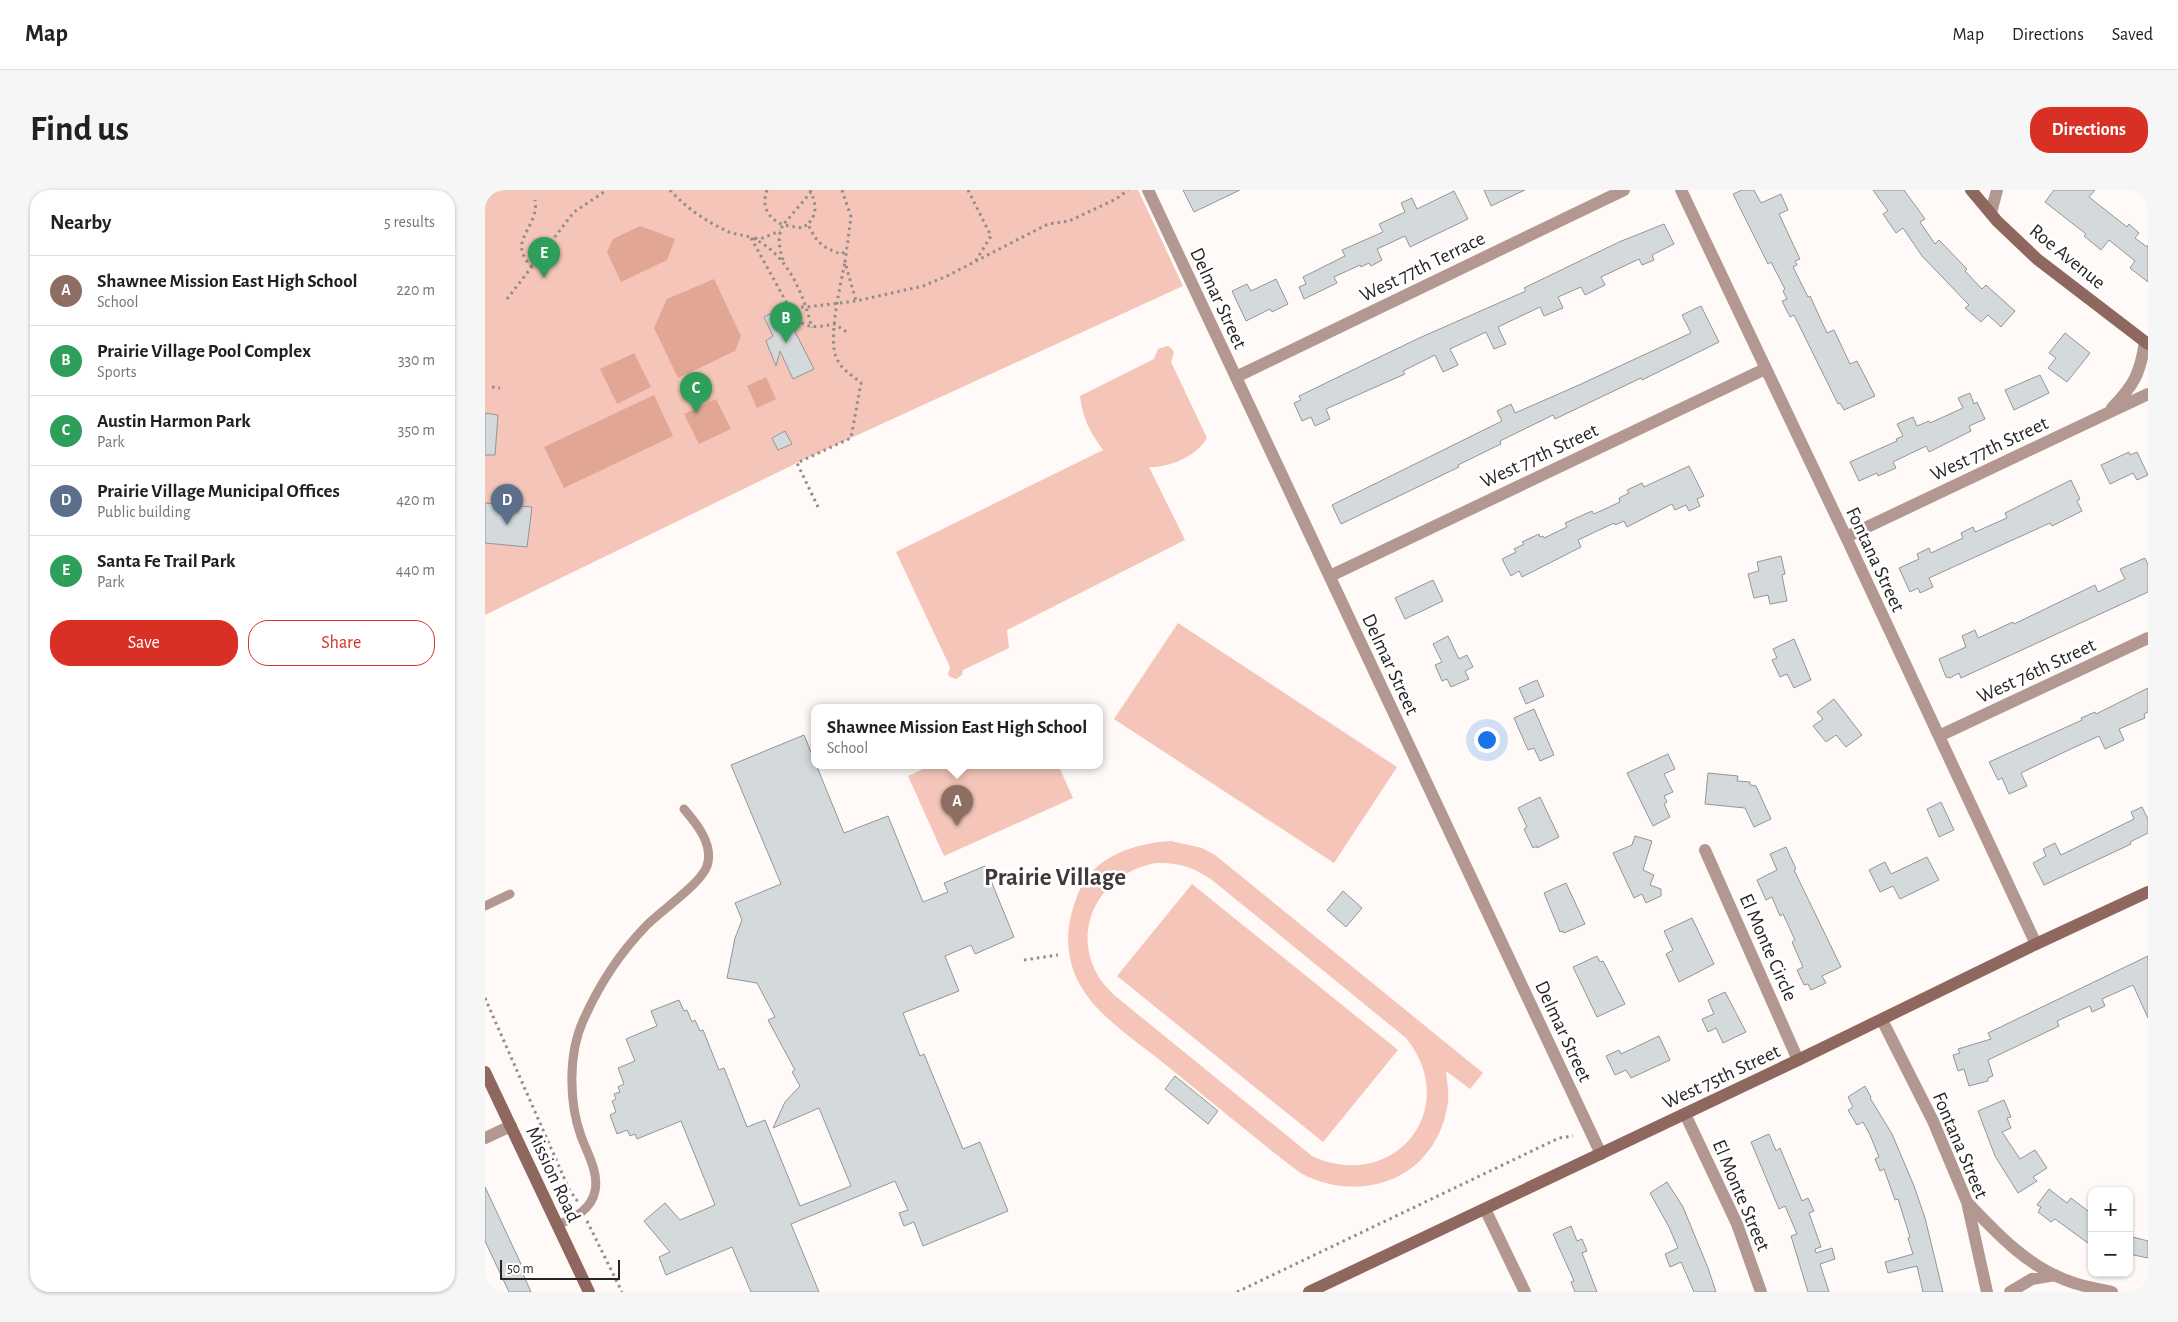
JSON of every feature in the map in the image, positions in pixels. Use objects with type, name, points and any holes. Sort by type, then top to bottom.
[{"type":"main road","name":"Roe Avenue","points":[[1971,190],[2037,259],[2147,343]]},
{"type":"main road","name":"West 75th Street","points":[[1309,1292],[2148,892]]},
{"type":"main road","name":"Mission Road","points":[[485,1072],[559,1225],[589,1292]]},
{"type":"street","name":"Delmar Street","points":[[1147,190],[1331,576],[1601,1154]]},
{"type":"street","name":"West 77th Terrace","points":[[1235,377],[1624,190]]},
{"type":"street","name":"Fontana Street","points":[[1681,190],[2036,944]]},
{"type":"street","points":[[1991,213],[1997,190]]},
{"type":"street","points":[[2107,414],[2129,390],[2142,366],[2147,343]]},
{"type":"street","name":"West 77th Street","points":[[1331,576],[1765,369]]},
{"type":"street","name":"West 77th Street","points":[[1846,538],[2148,394]]},
{"type":"street","name":"West 76th Street","points":[[1939,736],[2148,638]]},
{"type":"street","name":"El Monte Circle","points":[[1705,850],[1798,1060]]},
{"type":"street","name":"Fontana Street","points":[[1881,1020],[1933,1121],[1967,1202],[1987,1292]]},
{"type":"street","name":"El Monte Street","points":[[1685,1114],[1737,1224],[1761,1292]]},
{"type":"street","points":[[485,1138],[511,1126]]},
{"type":"street","points":[[1967,1202],[2008,1244],[2055,1275],[2074,1283],[2112,1292]]},
{"type":"street","points":[[1485,1209],[1525,1292]]},
{"type":"street","points":[[2010,1292],[2032,1279],[2055,1275]]},
{"type":"lane","points":[[559,1225],[584,1213],[595,1192],[596,1175],[580,1134],[574,1106],[575,1048],[582,1024],[597,993],[627,946],[646,926],[698,880],[707,867],[709,853],[705,840],[696,824],[684,809]]},
{"type":"lane","points":[[485,906],[510,894]]},
{"type":"path","points":[[507,299],[574,212],[607,190]]},
{"type":"path","points":[[669,190],[691,210],[728,231],[759,239],[780,231]]},
{"type":"path","points":[[766,190],[764,206],[767,214],[783,225],[801,228],[808,224],[816,212],[815,201],[811,191],[783,225],[780,231],[779,250],[783,262],[807,307],[813,328]]},
{"type":"path","points":[[818,507],[811,497],[797,463],[851,438],[861,383],[844,370],[836,358],[833,346],[837,303],[846,250],[849,243],[851,218],[842,190]]},
{"type":"path","points":[[968,190],[991,236],[974,262]]},
{"type":"path","points":[[789,307],[807,307],[856,301],[923,286],[1048,224],[1069,221],[1116,199],[1127,190]]},
{"type":"path","points":[[532,267],[524,257],[522,243],[523,236],[535,217],[535,200]]},
{"type":"path","points":[[808,224],[821,246],[842,254],[846,250]]},
{"type":"path","points":[[751,238],[774,253],[783,262]]},
{"type":"path","points":[[751,238],[797,321],[813,328],[835,324],[848,333]]},
{"type":"path","points":[[845,262],[856,301]]},
{"type":"path","points":[[492,387],[500,388]]},
{"type":"path","points":[[1024,960],[1058,955]]},
{"type":"path","points":[[485,998],[573,1194]]},
{"type":"path","points":[[1237,1292],[1559,1138],[1573,1136]]},
{"type":"path","points":[[595,1238],[622,1292]]},
{"type":"shaded area","points":[[485,190],[1138,190],[1183,286],[803,460],[485,615]]},
{"type":"shaded area","points":[[640,226],[675,239],[667,260],[621,282],[607,252],[613,239]]},
{"type":"shaded area","points":[[714,279],[741,336],[735,351],[678,378],[654,328],[667,299]]},
{"type":"shaded area","points":[[1168,346],[1174,353],[1171,362],[1207,438],[1197,450],[1182,460],[1157,467],[1149,467],[1185,540],[1007,630],[1009,648],[963,670],[962,675],[956,679],[950,677],[948,674],[950,667],[896,552],[1103,450],[1088,425],[1080,396],[1154,359],[1158,349]]},
{"type":"shaded area","points":[[634,353],[651,387],[617,404],[600,369]]},
{"type":"shaded area","points":[[766,377],[776,399],[757,408],[747,386]]},
{"type":"shaded area","points":[[654,395],[673,436],[564,488],[544,447]]},
{"type":"shaded area","points":[[716,399],[731,429],[699,444],[684,414]]},
{"type":"shaded area","points":[[1178,623],[1397,767],[1334,863],[1114,719]]},
{"type":"shaded area","points":[[923,769],[1060,769],[1073,798],[944,856],[908,776]]},
{"type":"shaded area","points":[[1171,841],[1202,848],[1215,855],[1483,1073],[1470,1089],[1446,1071],[1448,1102],[1441,1128],[1430,1149],[1414,1166],[1395,1178],[1374,1185],[1350,1187],[1326,1183],[1302,1174],[1119,1028],[1088,997],[1075,974],[1069,951],[1069,929],[1078,894],[1084,881],[1104,861],[1129,849],[1157,842]],"holes":[[[1155,863],[1185,866],[1198,871],[1212,880],[1406,1038],[1422,1065],[1427,1091],[1423,1116],[1411,1138],[1393,1154],[1369,1163],[1342,1165],[1312,1156],[1114,995],[1103,982],[1097,974],[1090,955],[1087,937],[1090,920],[1097,904],[1107,889],[1121,878],[1137,869]]]},
{"type":"shaded area","points":[[1192,884],[1398,1050],[1323,1142],[1117,976]]},
{"type":"building","points":[[1183,190],[1240,190],[1194,212]]},
{"type":"building","points":[[1484,190],[1525,190],[1491,206]]},
{"type":"building","points":[[1742,190],[1754,190],[1761,203],[1781,194],[1788,210],[1779,214],[1800,259],[1795,261],[1797,265],[1793,267],[1808,297],[1810,296],[1827,333],[1834,330],[1850,364],[1857,361],[1875,396],[1844,410],[1840,403],[1838,404],[1794,315],[1790,317],[1782,301],[1787,299],[1783,291],[1785,289],[1771,262],[1768,264],[1733,194]]},
{"type":"building","points":[[1873,190],[1904,190],[1925,219],[1920,222],[1935,244],[1939,240],[1967,269],[1965,271],[1982,289],[1986,285],[2015,311],[2001,327],[1988,315],[1981,322],[1965,308],[1969,305],[1922,256],[1903,228],[1896,233],[1883,214],[1888,211]]},
{"type":"building","points":[[2054,190],[2095,190],[2089,197],[2127,227],[2129,224],[2139,233],[2135,238],[2147,247],[2148,245],[2148,282],[2130,268],[2135,261],[2109,240],[2101,250],[2084,236],[2086,234],[2045,202]]},
{"type":"building","points":[[1454,191],[1468,219],[1410,247],[1405,236],[1377,249],[1382,260],[1371,266],[1369,263],[1361,267],[1360,265],[1334,277],[1337,283],[1304,299],[1299,287],[1306,284],[1303,277],[1345,256],[1342,250],[1383,232],[1379,224],[1405,212],[1401,203],[1412,198],[1417,209]]},
{"type":"building","points":[[1664,224],[1674,244],[1652,255],[1654,260],[1642,265],[1639,259],[1601,277],[1605,285],[1585,295],[1581,287],[1558,297],[1563,308],[1544,316],[1540,307],[1498,327],[1506,344],[1494,349],[1486,332],[1450,349],[1458,365],[1443,372],[1435,355],[1403,371],[1405,374],[1326,409],[1330,419],[1315,426],[1311,417],[1302,421],[1294,403],[1301,400],[1299,396],[1417,339],[1526,291],[1524,288],[1619,242]]},
{"type":"building","points":[[1276,279],[1288,304],[1272,312],[1270,309],[1246,321],[1232,291],[1247,284],[1251,291]]},
{"type":"building","points":[[1701,306],[1719,342],[1642,380],[1641,378],[1555,419],[1553,415],[1500,441],[1501,444],[1458,465],[1459,467],[1341,524],[1332,505],[1502,421],[1497,411],[1511,404],[1515,413],[1691,333],[1682,315]]},
{"type":"building","points":[[783,308],[814,369],[793,379],[780,351],[776,366],[766,341],[773,336],[764,317]]},
{"type":"building","points":[[2065,333],[2090,353],[2067,382],[2048,368],[2056,358],[2049,353]]},
{"type":"building","points":[[2040,375],[2049,393],[2014,410],[2005,390]]},
{"type":"building","points":[[1970,393],[1974,404],[1977,402],[1985,419],[1969,426],[1971,431],[1929,452],[1926,446],[1893,462],[1896,468],[1878,476],[1877,473],[1859,481],[1850,462],[1897,441],[1896,439],[1903,436],[1897,424],[1913,417],[1917,426],[1929,421],[1930,423],[1963,408],[1958,398]]},
{"type":"building","points":[[485,413],[498,415],[495,455],[485,455]]},
{"type":"building","points":[[785,431],[792,444],[778,450],[772,438]]},
{"type":"building","points":[[2129,452],[2130,455],[2137,452],[2148,475],[2137,480],[2133,473],[2110,484],[2101,465]]},
{"type":"building","points":[[1689,466],[1704,496],[1697,499],[1700,506],[1689,511],[1686,505],[1675,510],[1672,504],[1627,527],[1624,521],[1615,525],[1614,523],[1578,540],[1581,547],[1522,577],[1519,571],[1511,576],[1502,559],[1516,552],[1514,549],[1524,544],[1522,542],[1539,534],[1540,537],[1543,536],[1544,538],[1567,527],[1565,523],[1592,511],[1594,514],[1620,502],[1619,498],[1629,493],[1627,490],[1642,483],[1644,487]]},
{"type":"building","points":[[2071,480],[2080,499],[2077,501],[2082,511],[2052,526],[2050,523],[1929,578],[1933,587],[1920,593],[1918,588],[1910,592],[1899,568],[1919,559],[1917,554],[1929,548],[1931,553],[1963,538],[1961,533],[1973,527],[1975,532],[2007,518],[2005,513]]},
{"type":"building","points":[[485,503],[532,507],[527,547],[485,543]]},
{"type":"building","points":[[1781,556],[1785,574],[1782,575],[1787,601],[1770,604],[1768,595],[1754,598],[1748,574],[1759,571],[1757,562]]},
{"type":"building","points":[[2145,558],[2148,565],[2148,592],[1961,678],[1959,673],[1950,678],[1946,677],[1939,659],[1966,647],[1962,636],[1975,630],[1978,638],[2013,622],[2014,624],[2095,585],[2098,592],[2125,579],[2120,569]]},
{"type":"building","points":[[1433,580],[1443,601],[1405,619],[1395,598]]},
{"type":"building","points":[[1448,636],[1459,659],[1467,655],[1473,667],[1465,671],[1469,679],[1451,687],[1447,679],[1442,681],[1435,665],[1442,662],[1433,644]]},
{"type":"building","points":[[1794,639],[1811,680],[1794,688],[1787,674],[1780,677],[1772,660],[1777,658],[1773,649]]},
{"type":"building","points":[[1537,680],[1544,696],[1526,704],[1519,688]]},
{"type":"building","points":[[2148,688],[2148,712],[2144,714],[2145,718],[2119,729],[2124,740],[2105,749],[2099,736],[2058,755],[2021,773],[2027,786],[2009,794],[2002,778],[1998,780],[1989,762],[2082,720],[2081,718],[2095,712],[2096,714]]},
{"type":"building","points":[[1834,699],[1862,735],[1846,747],[1836,735],[1826,742],[1813,726],[1823,719],[1817,712]]},
{"type":"building","points":[[1534,709],[1554,755],[1540,761],[1534,748],[1528,750],[1514,718]]},
{"type":"building","points":[[804,735],[811,752],[811,769],[818,769],[844,833],[888,816],[923,902],[948,892],[944,883],[985,866],[1014,937],[975,954],[971,945],[945,956],[959,991],[903,1013],[920,1056],[924,1054],[963,1149],[980,1142],[1008,1211],[923,1246],[914,1222],[904,1226],[899,1213],[908,1210],[895,1181],[791,1224],[819,1292],[751,1292],[732,1247],[666,1275],[659,1257],[670,1252],[644,1221],[665,1203],[680,1220],[715,1205],[681,1121],[637,1139],[635,1134],[630,1136],[627,1130],[617,1134],[610,1115],[616,1112],[612,1101],[616,1099],[614,1094],[620,1092],[618,1087],[624,1084],[618,1068],[635,1061],[626,1039],[657,1026],[651,1011],[679,1000],[684,1011],[687,1010],[692,1022],[695,1020],[700,1031],[703,1030],[719,1070],[724,1068],[747,1127],[765,1120],[800,1206],[851,1186],[819,1108],[773,1128],[785,1102],[800,1086],[792,1072],[795,1070],[768,1020],[775,1017],[757,983],[727,978],[735,938],[742,920],[735,903],[781,884],[731,765]]},
{"type":"building","points":[[1668,754],[1675,769],[1664,774],[1673,792],[1664,796],[1667,802],[1664,804],[1670,817],[1653,826],[1627,773]]},
{"type":"building","points":[[1708,773],[1738,776],[1737,781],[1750,782],[1750,785],[1756,786],[1771,819],[1754,827],[1745,808],[1705,804]]},
{"type":"building","points":[[1540,797],[1559,837],[1537,848],[1537,846],[1533,848],[1524,829],[1527,827],[1518,808]]},
{"type":"building","points":[[1941,802],[1954,830],[1939,837],[1927,809]]},
{"type":"building","points":[[2142,807],[2148,819],[2148,833],[2130,842],[2131,844],[2044,885],[2033,863],[2046,856],[2043,849],[2055,843],[2061,855],[2134,819],[2131,812]]},
{"type":"building","points":[[1635,836],[1652,841],[1643,870],[1654,875],[1650,885],[1661,889],[1661,896],[1646,903],[1642,894],[1634,898],[1613,853],[1632,845]]},
{"type":"building","points":[[1786,847],[1796,869],[1794,870],[1841,967],[1822,976],[1826,983],[1811,990],[1808,984],[1804,985],[1797,970],[1803,967],[1792,942],[1795,940],[1783,914],[1780,916],[1772,897],[1766,900],[1757,880],[1777,870],[1770,854]]},
{"type":"building","points":[[1927,857],[1939,880],[1900,899],[1893,886],[1880,892],[1869,870],[1885,862],[1891,874]]},
{"type":"building","points":[[1566,883],[1585,924],[1564,933],[1563,931],[1560,932],[1544,893]]},
{"type":"building","points":[[1343,891],[1362,908],[1346,927],[1327,910]]},
{"type":"building","points":[[1692,918],[1714,964],[1679,982],[1666,954],[1673,950],[1664,931]]},
{"type":"building","points":[[1597,956],[1600,962],[1603,961],[1625,1004],[1597,1017],[1573,967]]},
{"type":"building","points":[[2148,956],[2148,1018],[2133,985],[2102,999],[2105,1006],[2092,1012],[2090,1006],[2057,1021],[2059,1026],[1988,1060],[1993,1076],[1988,1078],[1988,1081],[1969,1086],[1964,1069],[1958,1071],[1953,1055],[1960,1053],[1958,1049],[1991,1039],[1988,1033]]},
{"type":"building","points":[[1725,992],[1746,1032],[1723,1043],[1716,1028],[1708,1032],[1702,1019],[1714,1014],[1708,1000]]},
{"type":"building","points":[[1659,1036],[1670,1060],[1631,1078],[1626,1070],[1615,1075],[1606,1056],[1619,1050],[1621,1054]]},
{"type":"building","points":[[1175,1076],[1218,1111],[1208,1124],[1165,1089]]},
{"type":"building","points":[[1865,1086],[1870,1098],[1892,1134],[1914,1186],[1925,1218],[1943,1292],[1923,1292],[1917,1266],[1888,1273],[1885,1262],[1913,1254],[1908,1238],[1910,1237],[1898,1199],[1895,1200],[1884,1169],[1880,1171],[1875,1159],[1879,1157],[1870,1135],[1863,1122],[1857,1125],[1848,1110],[1853,1107],[1848,1097]]},
{"type":"building","points":[[2004,1100],[2011,1117],[2007,1118],[2011,1128],[2002,1132],[2020,1159],[2035,1150],[2047,1168],[2033,1177],[2037,1181],[2018,1193],[1995,1156],[1978,1111]]},
{"type":"building","points":[[1769,1134],[1776,1151],[1780,1148],[1802,1201],[1808,1198],[1814,1211],[1809,1213],[1821,1247],[1815,1249],[1816,1253],[1832,1248],[1835,1259],[1820,1264],[1829,1292],[1808,1292],[1791,1236],[1797,1234],[1785,1206],[1779,1209],[1751,1142]]},
{"type":"building","points":[[1667,1182],[1683,1207],[1716,1292],[1694,1292],[1681,1262],[1670,1267],[1665,1254],[1678,1248],[1669,1227],[1650,1193]]},
{"type":"building","points":[[485,1187],[521,1264],[519,1265],[531,1292],[509,1292],[485,1241]]},
{"type":"building","points":[[2049,1189],[2067,1203],[2071,1198],[2088,1211],[2088,1243],[2055,1219],[2051,1222],[2038,1212],[2041,1207],[2037,1205]]},
{"type":"building","points":[[1571,1226],[1577,1241],[1582,1239],[1587,1251],[1582,1253],[1597,1292],[1575,1292],[1571,1282],[1574,1281],[1553,1234]]},
{"type":"building","points":[[2133,1237],[2148,1241],[2148,1258],[2133,1255]]},
{"type":"place","name":"Santa Fe Trail Park","points":[[544,278]]},
{"type":"place","name":"Prairie Village Pool Complex","points":[[786,343]]},
{"type":"place","name":"Austin Harmon Park","points":[[696,413]]},
{"type":"place","name":"Prairie Village Municipal Offices","points":[[507,525]]},
{"type":"place","name":"Shawnee Mission East High School","points":[[957,826]]},
{"type":"district","name":"Prairie Village","points":[[1055,876]]}]
